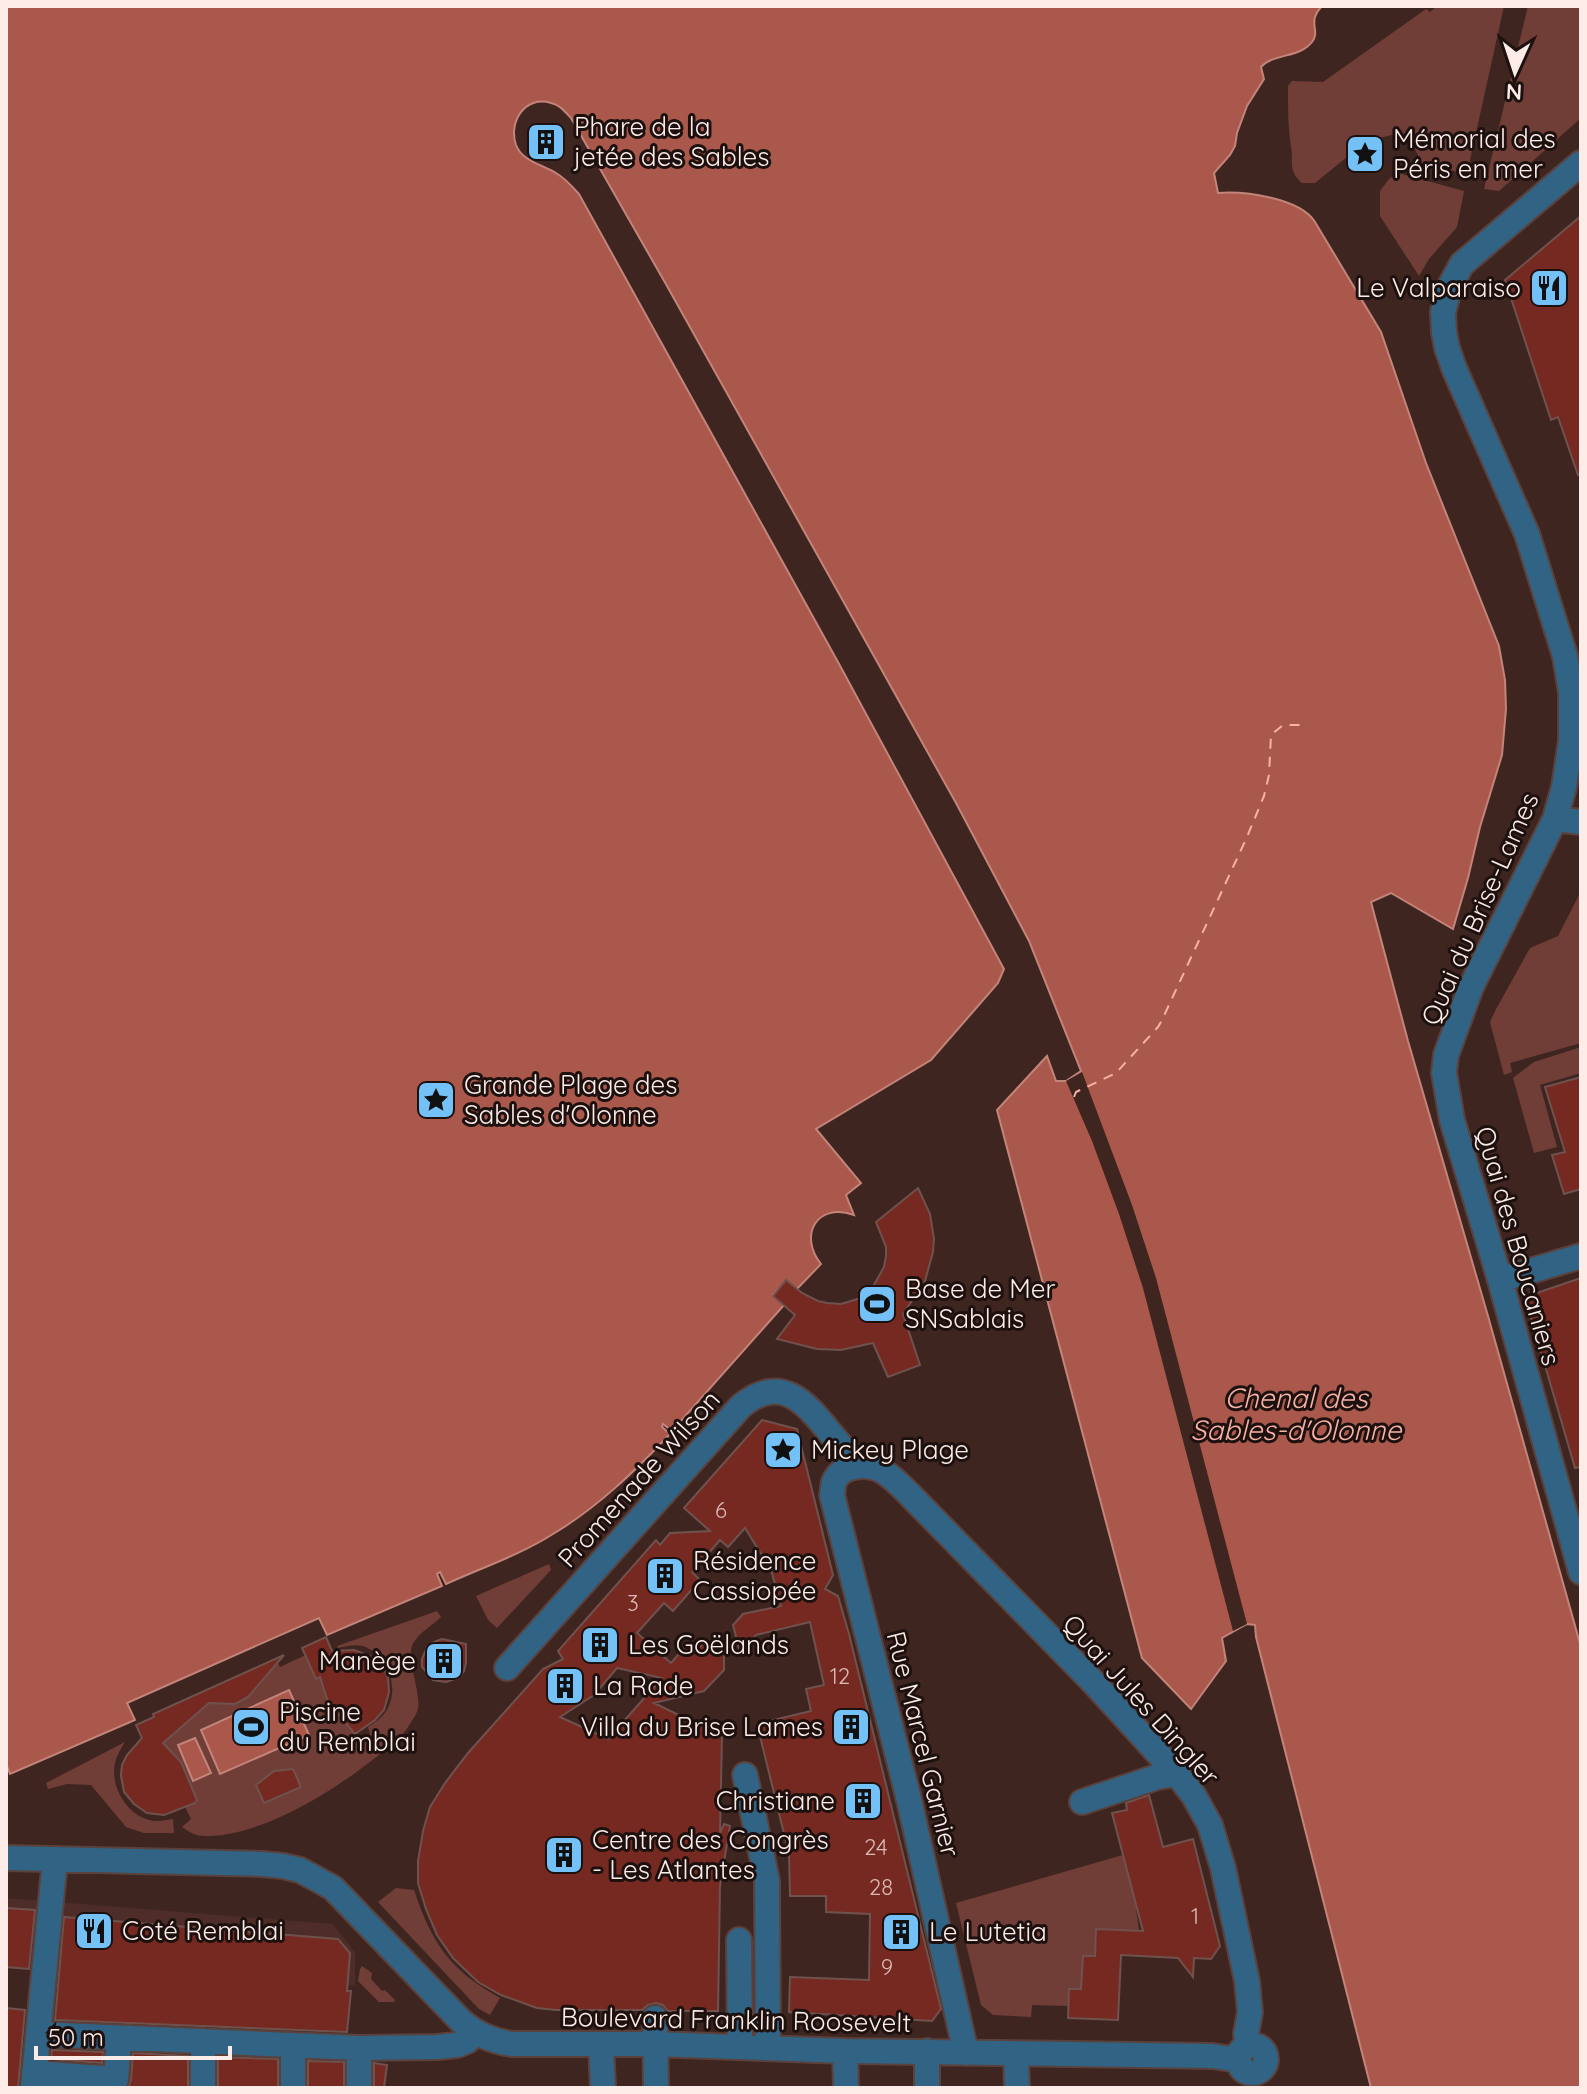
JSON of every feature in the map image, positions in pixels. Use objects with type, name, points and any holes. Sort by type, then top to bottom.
[{"type":"street","name":"Quai du Brise-Lames","points":[[1452,1120],[1444,1073],[1446,1055],[1471,987],[1555,819],[1571,741],[1571,692],[1565,656],[1527,534],[1454,368],[1445,340],[1443,312],[1450,286],[1462,264],[1581,163]]},
{"type":"street","points":[[1555,819],[1581,822]]},
{"type":"street","name":"Quai des Boucaniers","points":[[1452,1120],[1581,1572]]},
{"type":"street","points":[[1500,1280],[1581,1256]]},
{"type":"street","name":"Promenade Wilson","points":[[507,1668],[741,1406],[753,1397],[764,1392],[779,1392],[802,1401],[861,1466]]},
{"type":"street","name":"Quai Jules Dingler","points":[[861,1466],[877,1468],[887,1474],[913,1498],[1094,1683],[1194,1796],[1210,1825],[1223,1868],[1247,1981],[1250,2012],[1246,2034],[1255,2066]]},
{"type":"street","name":"Rue Marcel Garnier","points":[[861,1466],[841,1473],[834,1481],[832,1495],[916,1830],[966,2053]]},
{"type":"street","points":[[1082,1802],[1157,1777],[1177,1774]]},
{"type":"street","points":[[745,1775],[767,1881],[768,2048]]},
{"type":"street","points":[[6,1858],[55,1859],[34,2081],[116,2079],[119,2038]]},
{"type":"street","name":"Boulevard Franklin Roosevelt","points":[[55,1859],[262,1864],[300,1870],[333,1888],[461,2021],[494,2042],[1212,2056],[1255,2066]]},
{"type":"street","points":[[739,1940],[740,2047]]},
{"type":"street","points":[[655,2018],[656,2088]]},
{"type":"street","points":[[39,2034],[359,2048],[457,2045],[476,2033]]},
{"type":"street","points":[[203,2041],[203,2088]]},
{"type":"street","points":[[601,2044],[603,2088]]},
{"type":"street","points":[[293,2046],[293,2088]]},
{"type":"street","points":[[359,2048],[359,2088]]},
{"type":"street","points":[[845,2051],[846,2088]]},
{"type":"street","points":[[927,2051],[927,2088]]},
{"type":"street","points":[[1016,2054],[1017,2088]]},
{"type":"shaded area","points":[[1437,6],[1504,6],[1468,169],[1458,172],[1423,164],[1411,142],[1392,135],[1363,144],[1315,183],[1302,183],[1292,166],[1288,86],[1292,81],[1323,82],[1426,9],[1430,12]]},
{"type":"shaded area","points":[[1528,6],[1581,6],[1581,118],[1499,191],[1484,189]]},
{"type":"shaded area","points":[[1398,173],[1464,191],[1457,227],[1429,259],[1419,276],[1380,216],[1380,191]]},
{"type":"shaded area","points":[[1581,891],[1581,1043],[1510,1063],[1512,1072],[1504,1075],[1490,1022],[1530,948],[1558,936]]},
{"type":"shaded area","points":[[1581,1047],[1581,1073],[1540,1085],[1557,1147],[1534,1153],[1513,1078],[1534,1062]]},
{"type":"shaded area","points":[[549,1564],[551,1570],[497,1628],[488,1620],[476,1596]]},
{"type":"shaded area","name":"Piscine du Remblai","points":[[437,1611],[441,1617],[420,1635],[411,1648],[418,1708],[410,1724],[385,1751],[317,1798],[249,1829],[204,1836],[182,1827],[191,1819],[185,1807],[165,1815],[152,1814],[136,1805],[124,1791],[120,1773],[122,1764],[128,1753],[142,1740],[154,1718],[153,1714],[276,1659],[280,1667],[312,1652],[310,1645],[326,1637],[333,1653],[347,1650],[360,1652],[371,1657],[386,1675],[388,1699],[382,1712],[357,1731],[361,1742],[366,1740],[365,1737],[370,1734],[368,1727],[387,1710],[392,1682],[385,1664],[372,1650],[360,1645],[337,1646]]},
{"type":"shaded area","points":[[125,1742],[114,1767],[117,1788],[125,1804],[146,1819],[173,1819],[174,1833],[144,1833],[126,1827],[91,1785],[67,1784],[48,1789],[46,1783]]},
{"type":"shaded area","points":[[1123,1855],[1135,1900],[1139,1931],[1096,1929],[1095,1956],[1083,1956],[1082,1969],[1094,1990],[1069,1989],[1068,2006],[1032,2005],[1031,2017],[993,2015],[981,2005],[956,1903]]},
{"type":"shaded area","points":[[396,1888],[414,1890],[428,1926],[445,1954],[468,1977],[500,1998],[490,2015],[479,2009],[378,1902]]},
{"type":"shaded area","points":[[6,1898],[333,1924],[355,1952],[355,1986],[53,1944],[6,1943]]},
{"type":"shaded area","points":[[362,1966],[372,1973],[371,1979],[394,2002],[379,2002],[358,1981]]},
{"type":"water","name":"Chenal des Sables-d'Olonne","points":[[6,6],[1322,6],[1315,17],[1315,36],[1307,47],[1273,59],[1261,67],[1264,79],[1247,106],[1235,146],[1214,173],[1218,193],[1257,195],[1285,202],[1308,214],[1315,222],[1381,332],[1426,463],[1499,646],[1506,709],[1502,755],[1453,929],[1391,893],[1371,902],[1581,1647],[1581,2088],[1371,2088],[1255,1625],[1247,1624],[1222,1638],[1226,1661],[1191,1709],[1142,1658],[997,1110],[1047,1056],[1056,1081],[1066,1081],[1081,1071],[1029,941],[956,803],[571,118],[551,103],[533,103],[521,112],[514,128],[516,145],[523,155],[559,175],[579,194],[1004,969],[998,983],[931,1060],[816,1129],[861,1183],[846,1195],[854,1215],[841,1212],[821,1217],[815,1224],[811,1242],[821,1264],[797,1289],[786,1281],[773,1295],[784,1305],[672,1431],[663,1424],[662,1427],[670,1434],[600,1501],[569,1524],[514,1555],[446,1584],[440,1572],[437,1574],[442,1586],[327,1635],[319,1618],[127,1703],[135,1720],[10,1774],[6,1763]]},
{"type":"water","points":[[289,1690],[309,1735],[220,1774],[201,1730]]},
{"type":"water","points":[[195,1738],[211,1773],[193,1781],[178,1745]]},
{"type":"pier","points":[[1082,1072],[1156,1278],[1247,1624],[1233,1631],[1143,1288],[1092,1141],[1066,1081]]},
{"type":"building","points":[[1581,216],[1581,474],[1578,475],[1558,417],[1551,420],[1505,280]]},
{"type":"building","points":[[1581,1077],[1581,1189],[1564,1194],[1552,1155],[1565,1152],[1545,1087]]},
{"type":"building","points":[[918,1188],[930,1214],[933,1252],[925,1281],[903,1314],[920,1365],[888,1377],[873,1343],[841,1350],[817,1349],[777,1339],[795,1315],[773,1296],[786,1280],[802,1293],[827,1303],[841,1304],[870,1292],[884,1267],[886,1256],[886,1247],[876,1222]]},
{"type":"building","points":[[1581,1278],[1581,1467],[1575,1468],[1525,1297]]},
{"type":"building","points":[[762,1420],[797,1429],[833,1575],[825,1589],[838,1596],[849,1634],[941,2009],[932,2021],[789,2012],[790,1977],[869,1980],[870,1914],[826,1912],[826,1896],[790,1896],[789,1854],[757,1724],[811,1711],[806,1689],[824,1685],[810,1622],[756,1635],[740,1653],[733,1625],[743,1614],[781,1606],[771,1570],[745,1528],[728,1547],[720,1540],[692,1572],[700,1580],[673,1611],[664,1603],[637,1633],[671,1663],[685,1647],[693,1654],[706,1640],[724,1655],[724,1670],[704,1691],[654,1703],[722,1736],[720,1833],[724,1824],[730,1826],[720,1886],[718,2011],[668,2011],[656,2003],[642,2010],[537,2008],[501,1995],[478,1982],[453,1958],[437,1935],[418,1883],[418,1861],[430,1807],[468,1753],[543,1669],[563,1659],[558,1651],[656,1540],[660,1545],[670,1533],[710,1531],[684,1508]],"holes":[[[617,1668],[662,1678],[608,1739],[560,1717],[594,1695]]]},
{"type":"building","points":[[326,1637],[332,1651],[354,1650],[370,1656],[381,1665],[388,1677],[389,1692],[384,1710],[355,1734],[328,1702],[320,1677],[316,1679],[302,1648]]},
{"type":"building","name":"Manège","points":[[442,1639],[466,1644],[464,1671],[458,1678],[446,1682],[433,1680],[422,1667],[427,1647]]},
{"type":"building","points":[[284,1655],[248,1697],[235,1704],[209,1703],[163,1743],[181,1762],[197,1800],[195,1803],[164,1815],[147,1813],[134,1804],[124,1792],[121,1775],[127,1755],[142,1738],[136,1725],[154,1717],[153,1714]]},
{"type":"building","points":[[293,1769],[301,1787],[264,1803],[256,1785],[274,1771]]},
{"type":"building","points":[[1149,1795],[1163,1847],[1193,1839],[1220,1946],[1211,1959],[1194,1958],[1193,1977],[1178,1958],[1121,1955],[1118,2020],[1068,2018],[1069,1989],[1081,1989],[1083,1956],[1095,1956],[1096,1929],[1143,1931],[1112,1813],[1127,1810],[1126,1803]]},
{"type":"building","points":[[6,1908],[35,1910],[29,1969],[6,1967]]},
{"type":"building","points":[[64,1917],[338,1939],[350,1953],[347,1991],[351,1991],[347,2032],[55,2020]]},
{"type":"building","points":[[6,2008],[25,2010],[18,2088],[6,2088]]},
{"type":"building","points":[[52,2050],[103,2052],[102,2063],[51,2059]]},
{"type":"building","points":[[133,2053],[188,2056],[188,2088],[128,2088]]},
{"type":"building","points":[[218,2057],[278,2059],[278,2088],[218,2088]]},
{"type":"building","points":[[308,2061],[344,2062],[344,2088],[308,2088]]},
{"type":"building","points":[[374,2063],[387,2065],[384,2088],[374,2088]]},
{"type":"ferry route","points":[[1074,1097],[1076,1092],[1116,1073],[1158,1027],[1264,796],[1269,775],[1271,735],[1283,725],[1300,725]]},
{"type":"place","name":"Phare de la jetée des Sables","points":[[546,142]]},
{"type":"place","name":"Mémorial des Péris en mer","points":[[1365,154]]},
{"type":"place","name":"Le Valparaiso","points":[[1549,288]]},
{"type":"place","name":"Grande Plage des Sables d'Olonne","points":[[436,1100]]},
{"type":"place","name":"Base de Mer SNSablais","points":[[877,1304]]},
{"type":"place","name":"Mickey Plage","points":[[783,1450]]},
{"type":"place","name":"Résidence Cassiopée","points":[[665,1576]]},
{"type":"place","name":"Les Goëlands","points":[[600,1645]]},
{"type":"place","name":"Manège","points":[[444,1661]]},
{"type":"place","name":"La Rade","points":[[565,1686]]},
{"type":"place","name":"Piscine du Remblai","points":[[251,1727]]},
{"type":"place","name":"Villa du Brise Lames","points":[[851,1727]]},
{"type":"place","name":"Christiane","points":[[863,1801]]},
{"type":"place","name":"Centre des Congrès - Les Atlantes","points":[[564,1855]]},
{"type":"place","name":"Coté Remblai","points":[[94,1931]]},
{"type":"place","name":"Le Lutetia","points":[[901,1932]]}]
